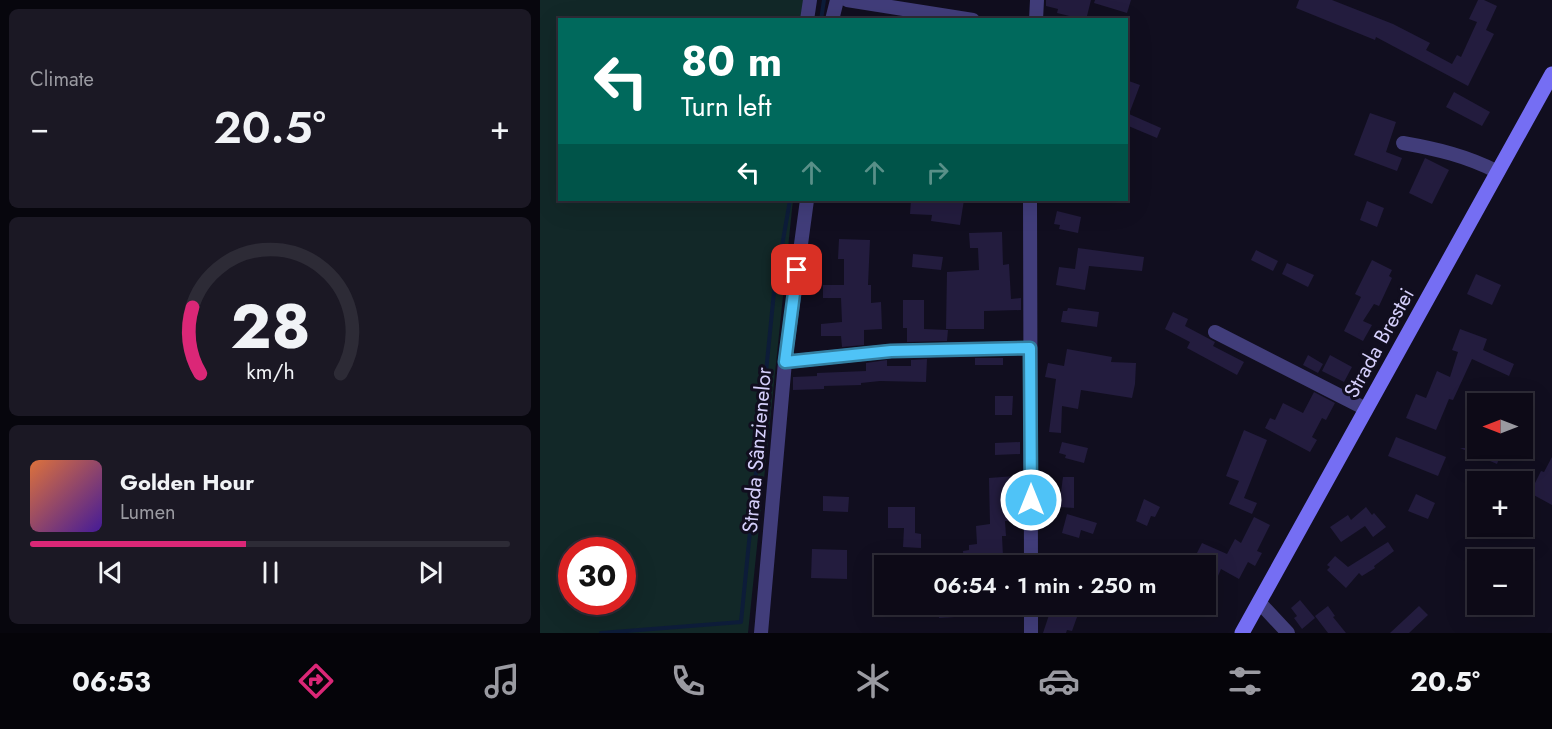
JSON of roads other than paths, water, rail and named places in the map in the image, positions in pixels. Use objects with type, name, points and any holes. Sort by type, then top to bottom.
[{"type":"main road","name":"Strada Brestei","points":[[1242,633],[1552,74]]},
{"type":"street","points":[[807,18],[810,0]]},
{"type":"street","points":[[832,18],[837,0]]},
{"type":"street","points":[[847,0],[960,18]]},
{"type":"street","points":[[1036,18],[1037,0]]},
{"type":"street","points":[[1403,143],[1440,149],[1473,159],[1498,172]]},
{"type":"street","name":"Strada Sânzienelor","points":[[761,633],[785,362],[807,201]]},
{"type":"street","points":[[1030,201],[1031,555]]},
{"type":"street","points":[[1215,332],[1366,409]]},
{"type":"street","points":[[785,362],[891,351],[1030,348]]},
{"type":"street","points":[[1259,602],[1288,633]]},
{"type":"street","points":[[1031,615],[1031,633]]},
{"type":"waterway","points":[[821,18],[824,0]]},
{"type":"waterway","points":[[601,633],[741,622],[774,292],[790,201]]}]
